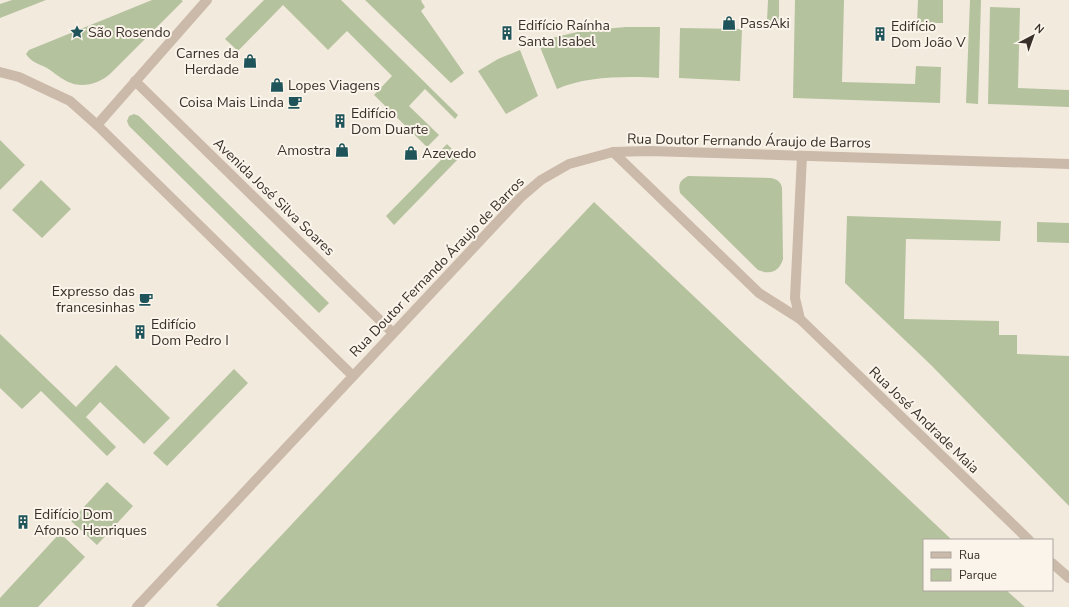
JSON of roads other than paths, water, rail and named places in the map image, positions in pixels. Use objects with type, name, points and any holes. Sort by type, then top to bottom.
[{"type":"street","points":[[97,125],[207,0]]},
{"type":"street","points":[[0,72],[19,77],[70,101],[97,125],[353,376]]},
{"type":"street","name":"Avenida José Silva Soares","points":[[135,81],[392,334]]},
{"type":"street","name":"Rua Doutor Fernando Áraujo de Barros","points":[[141,606],[392,334],[520,198],[541,180],[569,164],[613,152],[649,151],[1069,164]]},
{"type":"street","name":"Rua José Andrade Maia","points":[[613,152],[759,293],[800,319],[1027,539]]},
{"type":"street","points":[[800,319],[795,298],[802,156]]},
{"type":"street","points":[[1053,564],[1069,578]]},
{"type":"place","name":"PassAki","points":[[729,23]]},
{"type":"place","name":"São Rosendo","points":[[77,32]]},
{"type":"place","name":"Edifício Raínha Santa Isabel","points":[[507,33]]},
{"type":"place","name":"Edifício Dom João V","points":[[880,34]]},
{"type":"place","name":"Carnes da Herdade","points":[[250,61]]},
{"type":"place","name":"Lopes Viagens","points":[[277,85]]},
{"type":"place","name":"Coisa Mais Linda","points":[[295,102]]},
{"type":"place","name":"Edifício Dom Duarte","points":[[340,121]]},
{"type":"place","name":"Amostra","points":[[342,150]]},
{"type":"place","name":"Azevedo","points":[[411,153]]},
{"type":"place","name":"Expresso das francesinhas","points":[[146,299]]},
{"type":"place","name":"Edifício Dom Pedro I","points":[[140,332]]},
{"type":"place","name":"Edifício Dom Afonso Henriques","points":[[23,522]]}]
